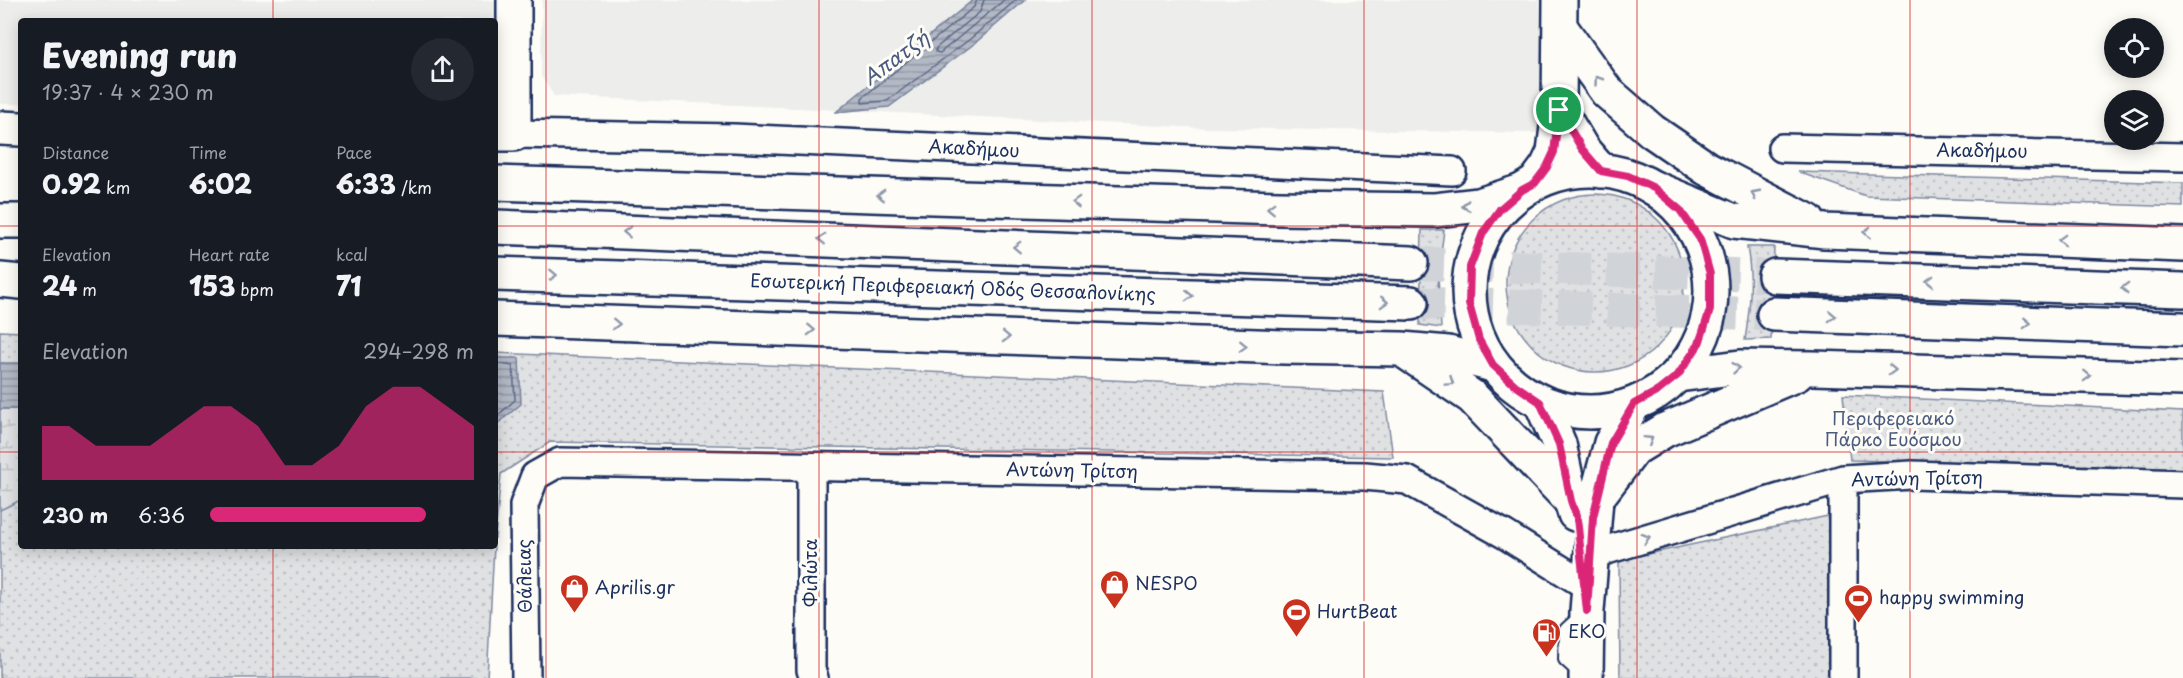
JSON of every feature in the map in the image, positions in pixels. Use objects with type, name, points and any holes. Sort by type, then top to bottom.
[{"type":"main road","points":[[505,134],[514,0]]},
{"type":"main road","points":[[1560,14],[1559,110],[1554,152],[1547,167],[1528,187],[1500,209],[1483,233],[1470,267],[1469,304],[1479,340],[1493,365],[1515,385],[1540,402],[1571,411],[1603,412],[1634,404],[1658,391],[1678,375],[1699,344],[1710,310],[1710,274],[1700,239],[1692,224],[1680,210],[1654,188]]},
{"type":"main road","points":[[1560,14],[1607,92],[1652,131],[1706,168],[1825,231]]},
{"type":"main road","points":[[1559,110],[1582,149],[1601,171]]},
{"type":"main road","points":[[0,128],[18,129]]},
{"type":"main road","points":[[498,183],[1267,208],[1435,210],[1479,205],[1567,172],[1601,171],[1628,176],[1734,220],[1825,231],[2183,245]]},
{"type":"main road","points":[[498,227],[1411,263]]},
{"type":"main road","points":[[0,271],[18,271]]},
{"type":"main road","name":"Εσωτερική Περιφερειακή Οδός Θεσσαλονίκης","points":[[498,274],[1411,303]]},
{"type":"main road","points":[[1774,276],[2183,290]]},
{"type":"main road","points":[[0,280],[18,282]]},
{"type":"main road","points":[[1774,314],[2183,328]]},
{"type":"main road","points":[[498,319],[1284,347],[1401,349],[1448,353],[1493,365]]},
{"type":"main road","points":[[1401,349],[1472,397],[1584,500]]},
{"type":"main road","points":[[1678,375],[1740,368],[1813,368],[2183,379]]},
{"type":"main road","points":[[1584,500],[1634,449],[1674,424],[1813,368]]},
{"type":"main road","points":[[1540,402],[1584,500]]},
{"type":"main road","points":[[1581,673],[1584,593],[1577,518],[1611,443],[1634,404]]},
{"type":"street","name":"Ακαδήμου","points":[[505,134],[734,138],[1452,171]]},
{"type":"street","name":"Ακαδήμου","points":[[1782,148],[2183,157]]},
{"type":"street","name":"Αντώνη Τρίτση","points":[[534,476],[560,462],[1365,476],[1407,480],[1503,534],[1584,593],[1843,479],[1912,475],[2183,484]]},
{"type":"street","name":"Φιλώτα","points":[[811,467],[811,670],[814,678]]},
{"type":"street","name":"Θάλειας","points":[[526,678],[524,505],[534,476]]},
{"type":"street","points":[[1843,479],[1843,678]]},
{"type":"shaded area","points":[[0,0],[496,0],[496,18],[18,18],[18,104],[0,104]]},
{"type":"shaded area","points":[[542,0],[1540,0],[1541,133],[1204,128],[554,96],[541,76]]},
{"type":"green space","points":[[1798,172],[2183,183],[2183,207],[1866,196]]},
{"type":"green space","points":[[1595,194],[1629,201],[1658,220],[1677,249],[1684,283],[1677,317],[1658,346],[1629,365],[1595,372],[1561,365],[1532,346],[1513,317],[1506,283],[1513,249],[1532,220],[1561,201]]},
{"type":"green space","points":[[1422,230],[1444,230],[1438,276],[1441,328],[1420,325]]},
{"type":"green space","points":[[1747,247],[1774,247],[1771,339],[1745,340],[1750,294]]},
{"type":"green space","points":[[0,331],[18,332],[18,549],[494,549],[487,678],[0,678]]},
{"type":"green space","points":[[498,353],[1384,392],[1393,457],[550,442],[501,474],[498,506]]},
{"type":"green space","name":"Περιφερειακό Πάρκο Ευόσμου","points":[[1843,395],[2183,412],[2183,469],[1850,460]]},
{"type":"green space","points":[[0,409],[18,409],[18,501],[0,510]]},
{"type":"green space","points":[[1828,516],[1829,678],[1620,678],[1619,560]]},
{"type":"water","points":[[973,0],[1025,0],[974,44],[889,107],[836,112]]},
{"type":"water","points":[[498,358],[519,358],[521,404],[498,423]]},
{"type":"water","points":[[0,363],[18,363],[18,409],[0,409]]},
{"type":"tunnel","points":[[1411,263],[1775,276]]},
{"type":"tunnel","points":[[1411,303],[1774,314]]},
{"type":"place","name":"NESPO","points":[[1114,610]]},
{"type":"place","name":"Aprilis.gr","points":[[574,614]]},
{"type":"place","name":"happy swimming","points":[[1858,624]]},
{"type":"place","name":"HurtBeat","points":[[1296,638]]},
{"type":"place","name":"EKO","points":[[1547,658]]},
{"type":"route","points":[[1559,110],[1582,149],[1601,171],[1628,176],[1654,188],[1680,210],[1692,224],[1700,239],[1710,274],[1710,310],[1699,344],[1678,375],[1658,391],[1634,404],[1611,443],[1593,517],[1587,611],[1577,518],[1571,501],[1559,444],[1540,402],[1515,385],[1493,365],[1479,340],[1469,304],[1470,267],[1483,233],[1500,209],[1522,190],[1535,183],[1547,167],[1554,152],[1559,110]]},
{"type":"water label","name":"Απατζή","points":[[896,58]]}]
